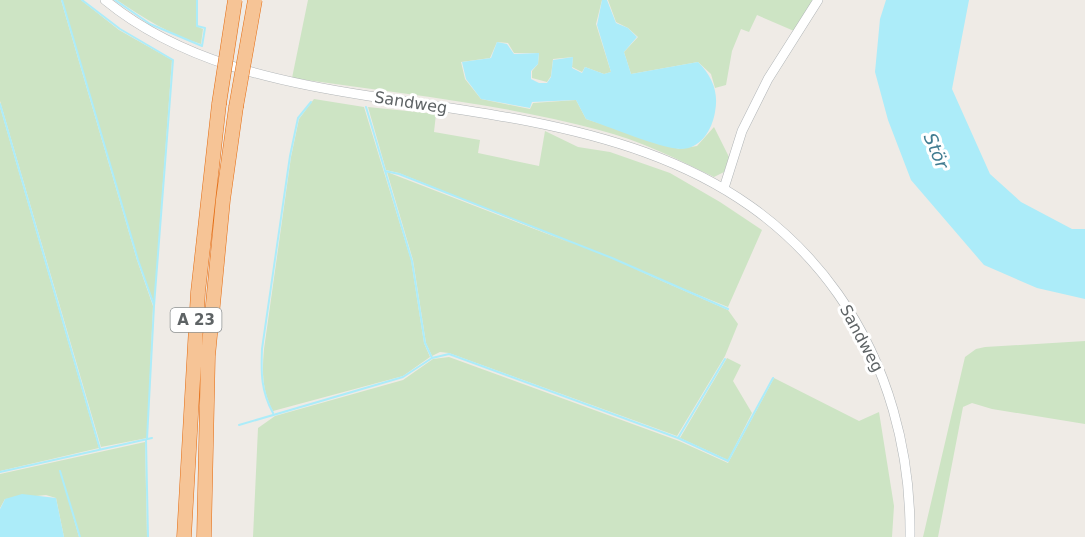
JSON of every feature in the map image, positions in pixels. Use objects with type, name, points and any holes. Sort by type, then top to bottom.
[{"type":"highway","name":"A 23","points":[[184,537],[198,292],[219,104],[236,0]]},
{"type":"highway","name":"A 23","points":[[204,537],[208,356],[223,200],[236,107],[255,0]]},
{"type":"street","name":"Sandweg","points":[[105,0],[153,33],[189,51],[269,78],[334,91],[534,122],[595,135],[648,152],[724,188],[762,214],[803,251],[828,280],[866,340],[883,379],[899,428],[908,476],[910,537]]},
{"type":"street","points":[[724,188],[742,131],[768,79],[818,0]]},
{"type":"green space","points":[[0,0],[61,0],[137,260],[153,306],[147,438],[101,447],[0,101]]},
{"type":"green space","points":[[62,0],[81,0],[119,30],[172,60],[154,303],[138,260]]},
{"type":"green space","points":[[117,0],[196,0],[196,26],[203,29],[201,44],[168,31]]},
{"type":"green space","points":[[308,0],[602,0],[596,24],[611,72],[604,74],[585,67],[582,72],[572,67],[573,57],[553,59],[551,76],[547,82],[532,78],[532,71],[538,64],[539,53],[514,53],[508,43],[497,42],[490,58],[461,62],[465,79],[481,99],[530,109],[533,103],[576,100],[586,119],[679,149],[697,146],[714,127],[729,157],[724,172],[714,177],[629,139],[561,121],[446,100],[292,78]]},
{"type":"green space","points":[[608,0],[814,0],[794,31],[757,15],[749,32],[741,29],[732,51],[726,85],[715,88],[711,74],[698,62],[631,74],[624,52],[638,37],[628,28],[616,22]]},
{"type":"green space","points":[[314,99],[364,107],[411,260],[424,343],[430,357],[403,376],[273,411],[264,381],[264,349],[291,157],[299,119]]},
{"type":"green space","points":[[0,107],[99,448],[0,471]]},
{"type":"green space","points":[[368,107],[436,114],[434,132],[480,140],[478,153],[539,166],[545,131],[578,147],[610,152],[670,173],[762,230],[728,307],[399,173],[386,170]]},
{"type":"green space","points":[[387,172],[612,259],[728,310],[738,324],[725,356],[677,436],[449,353],[440,352],[432,356],[426,343],[413,260]]},
{"type":"green space","points":[[1085,341],[1085,424],[992,409],[972,403],[963,407],[938,537],[923,537],[965,357],[976,349],[985,347]]},
{"type":"green space","points":[[449,357],[679,441],[728,463],[774,378],[859,421],[879,412],[894,506],[892,537],[253,537],[258,428],[275,416],[403,380],[433,359]]},
{"type":"green space","points":[[727,358],[741,365],[733,381],[752,413],[728,460],[680,438]]},
{"type":"green space","points":[[145,442],[147,537],[80,537],[60,470],[79,537],[64,537],[56,498],[46,495],[5,499],[0,508],[0,474]]},
{"type":"water","points":[[602,0],[607,0],[616,23],[628,28],[637,37],[624,52],[631,74],[698,62],[707,73],[715,91],[715,112],[708,132],[694,146],[671,148],[586,119],[576,100],[532,102],[530,108],[481,99],[466,79],[462,62],[491,58],[497,42],[507,44],[514,54],[539,53],[538,64],[531,71],[531,79],[539,83],[547,83],[551,77],[553,60],[573,57],[572,68],[582,73],[585,67],[604,74],[611,72],[597,25]]},
{"type":"water","name":"Stör","points":[[886,0],[969,0],[952,89],[990,174],[1021,202],[1072,229],[1085,229],[1085,299],[1037,288],[984,265],[911,180],[888,120],[875,72],[880,19]]},
{"type":"water","points":[[22,494],[56,498],[64,537],[0,537],[0,509],[5,499]]},
{"type":"waterway","points":[[62,0],[138,260],[154,305]]},
{"type":"waterway","points":[[82,0],[120,29],[173,60],[154,306],[147,439]]},
{"type":"waterway","points":[[115,0],[150,24],[202,46],[205,28],[197,26],[197,0]]},
{"type":"waterway","points":[[273,413],[263,382],[262,349],[290,156],[298,118],[311,102]]},
{"type":"waterway","points":[[0,104],[100,449]]},
{"type":"waterway","points":[[366,107],[412,261],[425,343],[432,358]]},
{"type":"waterway","points":[[385,171],[399,174],[612,258],[728,309]]},
{"type":"waterway","points":[[239,425],[403,377],[432,358],[449,354],[678,438],[725,359]]},
{"type":"waterway","points":[[678,438],[728,461],[773,378]]},
{"type":"waterway","points":[[0,472],[152,438]]},
{"type":"waterway","points":[[146,440],[148,537]]},
{"type":"waterway","points":[[60,471],[80,537]]}]
